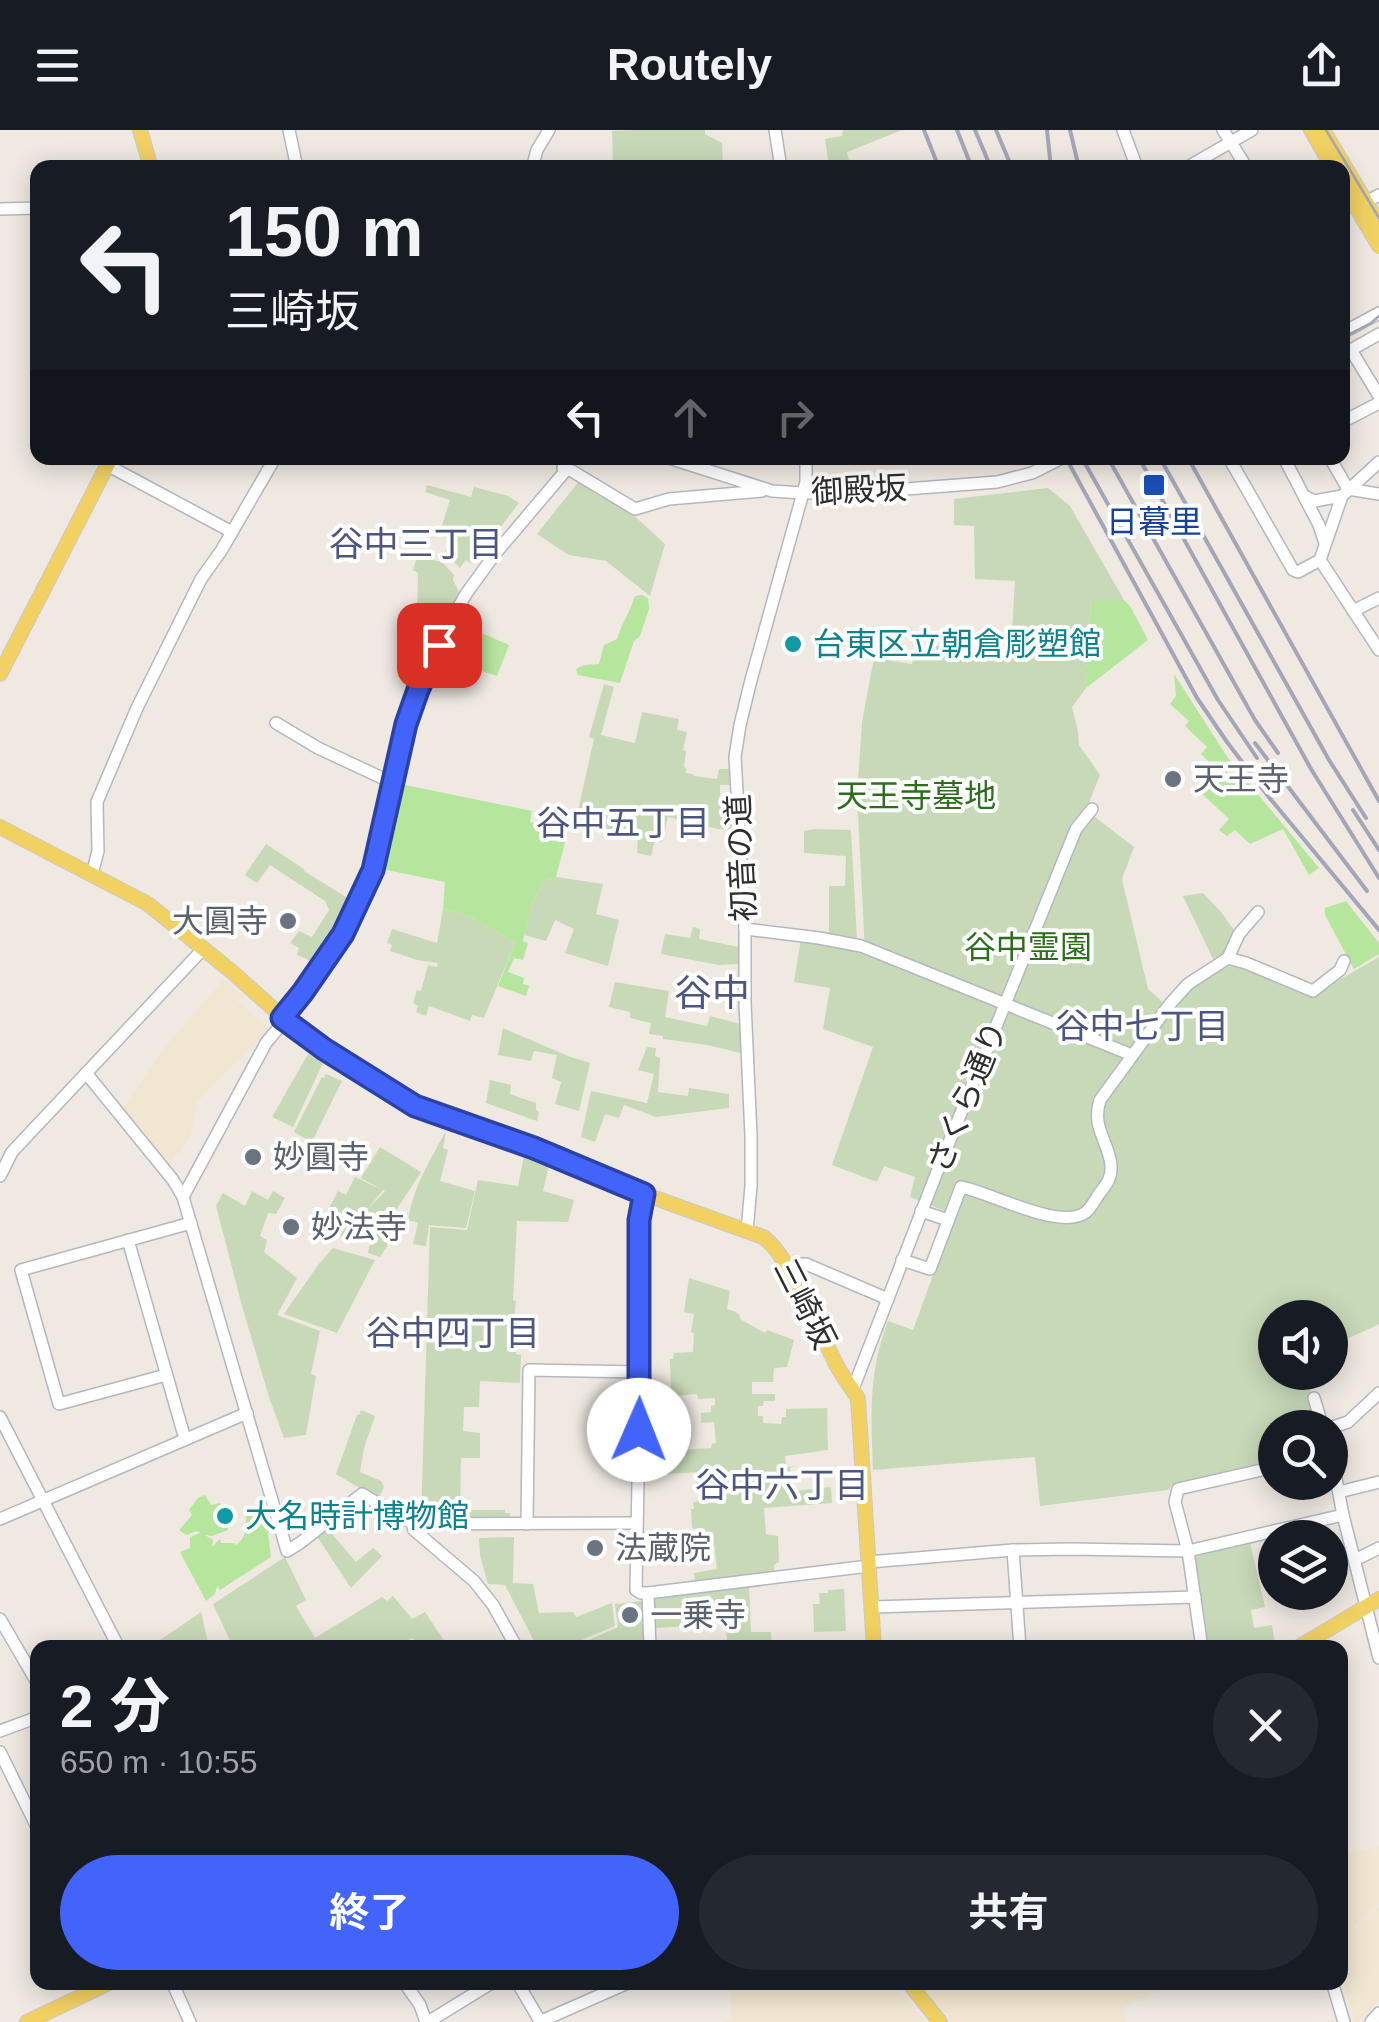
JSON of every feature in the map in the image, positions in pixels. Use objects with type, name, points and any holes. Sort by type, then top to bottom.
[{"type":"main road","points":[[140,130],[149,160]]},
{"type":"main road","points":[[1312,130],[1329,160]]},
{"type":"main road","points":[[1323,130],[1339,160]]},
{"type":"main road","points":[[1360,201],[1379,224]]},
{"type":"main road","points":[[1360,201],[1379,246]]},
{"type":"main road","points":[[0,674],[107,465]]},
{"type":"main road","name":"三崎坂","points":[[0,827],[148,904],[283,1019],[415,1106],[534,1148],[771,1242],[860,1411],[874,1640]]},
{"type":"main road","points":[[1310,1640],[1373,1602]]},
{"type":"main road","points":[[28,2022],[94,1990]]},
{"type":"main road","points":[[914,1990],[940,2022]]},
{"type":"street","points":[[289,130],[295,160]]},
{"type":"street","points":[[534,160],[549,130]]},
{"type":"street","points":[[775,130],[781,160]]},
{"type":"street","points":[[1123,130],[1134,160]]},
{"type":"street","points":[[1223,130],[1242,160]]},
{"type":"street","points":[[1200,160],[1252,130]]},
{"type":"street","points":[[0,210],[30,208]]},
{"type":"street","points":[[1350,329],[1379,313]]},
{"type":"street","points":[[1350,350],[1379,334]]},
{"type":"street","points":[[1350,356],[1379,400],[1350,417]]},
{"type":"street","points":[[1233,465],[1293,570],[1304,570],[1320,560],[1345,493],[1379,462]]},
{"type":"street","points":[[116,465],[232,532]]},
{"type":"street","points":[[98,877],[97,802],[137,708],[207,568],[271,465]]},
{"type":"street","points":[[184,1196],[266,1043],[343,934],[373,870],[412,706],[455,612],[565,465],[635,509],[669,499],[772,490]]},
{"type":"street","name":"御殿坂","points":[[692,465],[772,490],[803,494],[997,482],[1047,465]]},
{"type":"street","name":"初音の道","points":[[747,1231],[751,1136],[746,929],[735,760],[806,482],[806,465]]},
{"type":"street","points":[[1288,465],[1326,544]]},
{"type":"street","points":[[1333,465],[1345,493]]},
{"type":"street","points":[[1304,496],[1314,501],[1345,493],[1379,494]]},
{"type":"street","points":[[1320,560],[1379,650]]},
{"type":"street","points":[[1354,611],[1379,598]]},
{"type":"street","points":[[276,722],[318,748],[392,783]]},
{"type":"street","name":"さくら通り","points":[[852,1390],[1076,829],[1092,810]]},
{"type":"street","points":[[902,1260],[930,1270],[963,1186],[1059,1219],[1083,1215],[1111,1177],[1111,1162],[1096,1112],[1100,1100],[1170,1004],[1188,984],[1228,958],[1238,934],[1258,912]]},
{"type":"street","points":[[746,929],[861,946],[1132,1055]]},
{"type":"street","points":[[0,1176],[12,1152],[204,948]]},
{"type":"street","points":[[1228,958],[1313,991],[1340,970],[1344,961]]},
{"type":"street","points":[[86,1074],[184,1196],[287,1550],[362,1494],[412,1524],[474,1581],[494,1605],[513,1640]]},
{"type":"street","points":[[644,1194],[639,1220],[635,1587],[638,1592],[1013,1550],[1188,1552],[1343,1515]]},
{"type":"street","points":[[922,1210],[948,1220]]},
{"type":"street","points":[[166,1375],[59,1404],[21,1270],[190,1222]]},
{"type":"street","points":[[128,1240],[185,1438]]},
{"type":"street","points":[[786,1265],[806,1264],[888,1299]]},
{"type":"street","points":[[527,1524],[529,1370],[640,1372]]},
{"type":"street","points":[[1348,1422],[1379,1393]]},
{"type":"street","points":[[1314,1398],[1319,1410]]},
{"type":"street","points":[[0,1519],[247,1413]]},
{"type":"street","points":[[0,1417],[115,1640]]},
{"type":"street","points":[[1201,1640],[1188,1552],[1175,1502],[1178,1489],[1258,1471]]},
{"type":"street","points":[[1348,1490],[1379,1482]]},
{"type":"street","points":[[1340,1500],[1355,1560],[1373,1602],[1379,1658]]},
{"type":"street","points":[[412,1524],[636,1523]]},
{"type":"street","points":[[1355,1560],[1379,1548]]},
{"type":"street","points":[[1013,1550],[1019,1640]]},
{"type":"street","points":[[648,1593],[650,1640]]},
{"type":"street","points":[[872,1607],[1195,1596]]},
{"type":"street","points":[[0,1619],[30,1670]]},
{"type":"street","points":[[0,1732],[30,1721]]},
{"type":"street","points":[[0,1752],[30,1812]]},
{"type":"street","points":[[176,1990],[190,2022]]},
{"type":"street","points":[[410,1990],[426,2020],[479,1990]]},
{"type":"street","points":[[522,1990],[540,2022],[612,1990]]},
{"type":"street","points":[[1334,1990],[1344,2022]]},
{"type":"street","points":[[1370,2022],[1379,2013]]},
{"type":"shaded area","points":[[224,979],[242,995],[237,1001],[271,1030],[197,1103],[191,1134],[169,1167],[122,1110],[162,1051]]},
{"type":"shaded area","points":[[1379,1847],[1379,1904],[1351,1930],[1379,1907],[1379,2001],[1359,2022],[1354,2022],[1345,1990],[1348,1853]]},
{"type":"shaded area","points":[[731,1990],[899,1990],[925,2022],[721,2022],[731,2020]]},
{"type":"shaded area","points":[[925,1990],[1161,1990],[1122,2008],[1127,2022],[952,2022]]},
{"type":"green space","points":[[705,130],[705,134],[722,143],[723,160],[613,160],[612,131]]},
{"type":"green space","points":[[843,130],[902,130],[847,152],[849,160],[828,160],[825,139],[842,136]]},
{"type":"green space","points":[[580,480],[630,512],[665,544],[650,596],[606,561],[569,555],[537,534]]},
{"type":"green space","points":[[427,485],[471,497],[474,487],[519,503],[472,564],[466,560],[460,568],[445,553],[450,539],[439,535],[450,500],[425,492]]},
{"type":"green space","name":"谷中霊園","points":[[1048,488],[1070,506],[1124,600],[1091,601],[1086,688],[1072,707],[1079,745],[1100,775],[1086,810],[1134,847],[1122,879],[1148,989],[1165,1004],[1228,966],[1247,969],[1311,996],[1379,957],[1379,1324],[1348,1339],[1348,1300],[1258,1300],[1258,1390],[1310,1390],[1315,1410],[1258,1410],[1258,1465],[1172,1485],[1168,1490],[1040,1506],[1035,1457],[873,1470],[872,1395],[888,1321],[913,1330],[955,1215],[910,1197],[915,1177],[884,1166],[877,1182],[832,1165],[873,1047],[823,1029],[830,988],[794,982],[801,939],[865,951],[857,796],[862,722],[874,658],[912,664],[916,645],[1011,649],[1015,581],[975,579],[974,526],[954,525],[954,499]]},
{"type":"green space","points":[[417,557],[442,562],[454,575],[461,596],[442,626],[417,617],[418,573],[413,570]]},
{"type":"green space","points":[[635,596],[648,598],[649,609],[620,683],[578,675],[576,669],[599,664],[604,645],[617,639]]},
{"type":"green space","points":[[1091,600],[1124,600],[1148,640],[1086,688]]},
{"type":"green space","points":[[477,631],[509,645],[497,676],[439,657],[446,639],[467,648]]},
{"type":"green space","points":[[1174,674],[1228,758],[1319,868],[1309,875],[1283,829],[1250,844],[1235,830],[1227,836],[1219,830],[1229,819],[1197,789],[1209,777],[1219,783],[1220,780],[1201,754],[1207,747],[1185,726],[1189,721],[1170,704],[1176,696]]},
{"type":"green space","points":[[604,684],[614,687],[601,735],[635,743],[642,712],[679,719],[677,730],[687,732],[683,750],[686,773],[717,779],[719,769],[730,769],[731,785],[720,785],[720,802],[732,803],[732,829],[668,817],[662,842],[655,840],[651,856],[637,853],[638,835],[600,829],[601,819],[577,815],[594,739],[589,737]]},
{"type":"green space","points":[[400,784],[532,811],[530,822],[568,831],[556,877],[544,881],[532,904],[523,941],[528,943],[523,960],[514,958],[508,972],[524,978],[523,984],[529,986],[526,996],[498,986],[515,943],[472,917],[443,909],[445,882],[382,869]]},
{"type":"green space","points":[[851,830],[857,940],[829,935],[829,886],[845,886],[846,856],[804,853],[804,831]]},
{"type":"green space","points":[[266,844],[354,902],[317,964],[297,955],[299,948],[290,943],[299,931],[312,937],[329,910],[325,901],[270,865],[257,883],[245,875]]},
{"type":"green space","points":[[556,877],[603,884],[596,914],[619,920],[608,966],[565,953],[574,929],[555,920],[546,941],[524,935],[532,904],[544,881]]},
{"type":"green space","points":[[1203,893],[1234,930],[1227,952],[1213,959],[1183,896]]},
{"type":"green space","points":[[1346,901],[1379,943],[1379,954],[1354,969],[1325,915],[1325,908]]},
{"type":"green space","points":[[443,909],[472,917],[515,943],[484,1018],[472,1015],[470,1021],[429,1006],[426,1016],[416,1012],[418,1006],[413,1003],[417,990],[421,991],[428,965],[437,967],[438,963],[390,951],[392,945],[387,943],[392,929],[437,943]]},
{"type":"green space","points":[[693,927],[700,929],[699,939],[739,947],[738,964],[719,965],[661,954],[665,934],[690,938]]},
{"type":"green space","points":[[615,982],[669,991],[665,1017],[707,1026],[710,1016],[740,1024],[740,1053],[649,1034],[651,1023],[609,1007]]},
{"type":"green space","points":[[503,1028],[590,1063],[579,1111],[555,1104],[561,1082],[552,1078],[557,1055],[534,1051],[531,1061],[498,1055]]},
{"type":"green space","points":[[647,1047],[656,1048],[655,1056],[660,1058],[658,1092],[688,1096],[689,1088],[729,1094],[729,1108],[656,1117],[624,1105],[619,1118],[605,1114],[595,1142],[581,1137],[591,1091],[647,1103],[654,1074],[638,1070]]},
{"type":"green space","points":[[308,1054],[323,1063],[293,1127],[272,1117]]},
{"type":"green space","points":[[326,1074],[342,1081],[312,1142],[294,1132]]},
{"type":"green space","points":[[490,1080],[511,1085],[510,1094],[536,1103],[537,1121],[486,1103]]},
{"type":"green space","points":[[446,1131],[443,1148],[448,1150],[440,1181],[475,1191],[466,1228],[429,1225],[426,1246],[413,1244],[418,1223],[408,1220],[414,1196]]},
{"type":"green space","points":[[380,1147],[421,1172],[387,1224],[397,1231],[380,1257],[368,1253],[370,1242],[345,1234],[342,1237],[331,1228],[335,1218],[328,1210],[338,1191],[346,1195],[355,1177],[383,1190],[365,1212],[385,1191],[361,1178]]},
{"type":"green space","points":[[524,1156],[549,1165],[543,1191],[574,1200],[568,1222],[517,1221],[513,1300],[514,1321],[519,1322],[516,1354],[521,1355],[520,1383],[480,1381],[479,1407],[464,1407],[463,1431],[480,1433],[480,1458],[461,1458],[460,1510],[505,1510],[510,1519],[421,1519],[430,1227],[467,1230],[478,1180],[518,1186]]},
{"type":"green space","points":[[252,1191],[268,1200],[273,1191],[285,1198],[276,1214],[268,1213],[260,1236],[267,1240],[264,1252],[297,1278],[277,1315],[320,1331],[311,1374],[316,1376],[306,1435],[284,1438],[242,1306],[216,1206],[223,1193],[245,1206]]},
{"type":"green space","points":[[333,1248],[375,1260],[337,1333],[284,1314]]},
{"type":"green space","points":[[689,1278],[730,1291],[727,1309],[736,1312],[740,1319],[765,1333],[767,1330],[794,1340],[787,1367],[774,1368],[773,1382],[752,1382],[752,1394],[775,1394],[775,1401],[764,1401],[763,1406],[758,1406],[763,1423],[781,1424],[786,1409],[827,1408],[828,1450],[785,1456],[786,1467],[796,1466],[790,1468],[793,1491],[831,1487],[832,1503],[764,1508],[766,1534],[778,1536],[779,1562],[774,1565],[774,1573],[695,1582],[694,1573],[717,1569],[714,1543],[697,1544],[696,1529],[692,1528],[693,1502],[709,1500],[704,1472],[643,1475],[643,1437],[650,1429],[673,1429],[677,1450],[711,1448],[716,1443],[714,1422],[701,1423],[701,1413],[711,1412],[715,1398],[698,1399],[697,1394],[674,1396],[671,1390],[670,1359],[674,1353],[693,1352],[694,1314],[684,1312]]},
{"type":"green space","points":[[361,1410],[375,1416],[360,1472],[381,1481],[384,1487],[378,1499],[336,1474]]},
{"type":"green space","points":[[205,1495],[211,1505],[220,1503],[227,1517],[228,1530],[205,1535],[213,1540],[212,1547],[220,1539],[221,1543],[240,1542],[246,1513],[255,1511],[258,1521],[269,1519],[272,1531],[268,1533],[271,1557],[220,1590],[217,1586],[215,1594],[206,1601],[180,1552],[190,1548],[190,1537],[200,1533],[187,1535],[180,1529],[192,1515],[189,1510]]},
{"type":"green space","points":[[326,1527],[356,1562],[373,1548],[382,1556],[351,1588],[316,1535]]},
{"type":"green space","points":[[514,1537],[513,1583],[533,1584],[539,1613],[573,1612],[576,1617],[612,1603],[615,1626],[582,1640],[533,1640],[505,1585],[488,1584],[479,1538]]},
{"type":"green space","points":[[1250,1542],[1258,1577],[1258,1608],[1251,1610],[1254,1628],[1272,1625],[1274,1640],[1208,1640],[1195,1556]]},
{"type":"green space","points":[[285,1557],[306,1600],[296,1606],[315,1638],[382,1597],[387,1601],[393,1596],[412,1619],[425,1612],[444,1640],[230,1640],[213,1604]]},
{"type":"green space","points":[[749,1585],[751,1632],[771,1632],[772,1640],[727,1640],[724,1610],[693,1613],[690,1626],[655,1628],[653,1597]]},
{"type":"green space","points":[[844,1589],[846,1631],[814,1632],[813,1604],[820,1604],[819,1593]]},
{"type":"green space","points":[[642,1601],[643,1640],[589,1640],[618,1627],[615,1604]]},
{"type":"green space","points":[[201,1612],[207,1640],[160,1640]]},
{"type":"tram line","points":[[1326,130],[1344,160]]},
{"type":"tram line","points":[[1350,170],[1379,218]]},
{"type":"tram line","points":[[1350,334],[1379,316]]},
{"type":"railway","points":[[924,130],[936,160]]},
{"type":"railway","points":[[957,130],[969,160]]},
{"type":"railway","points":[[975,130],[988,160]]},
{"type":"railway","points":[[996,130],[1009,160]]},
{"type":"railway","points":[[1047,130],[1050,160]]},
{"type":"railway","points":[[1070,130],[1077,160]]},
{"type":"railway","points":[[1070,465],[1197,698],[1268,796],[1379,930]]},
{"type":"railway","points":[[1086,465],[1218,700],[1257,758]]},
{"type":"railway","points":[[1112,465],[1255,720],[1278,753]]},
{"type":"railway","points":[[1143,465],[1311,769],[1379,878]]},
{"type":"railway","points":[[1164,465],[1329,760],[1366,818]]},
{"type":"railway","points":[[1192,465],[1379,801]]},
{"type":"railway","points":[[1255,743],[1367,891]]},
{"type":"railway","points":[[1353,810],[1379,850]]},
{"type":"place","name":"日暮里","points":[[1154,485]]},
{"type":"place","name":"台東区立朝倉彫塑館","points":[[793,644]]},
{"type":"place","name":"天王寺","points":[[1173,779]]},
{"type":"place","name":"大圓寺","points":[[288,921]]},
{"type":"place","name":"妙圓寺","points":[[253,1157]]},
{"type":"place","name":"妙法寺","points":[[291,1227]]},
{"type":"place","name":"大名時計博物館","points":[[225,1516]]},
{"type":"place","name":"法蔵院","points":[[595,1548]]},
{"type":"place","name":"一乗寺","points":[[630,1615]]},
{"type":"district","name":"谷中三丁目","points":[[416,543]]},
{"type":"district","name":"谷中五丁目","points":[[623,822]]},
{"type":"district","name":"谷中","points":[[712,993]]},
{"type":"district","name":"谷中七丁目","points":[[1142,1025]]},
{"type":"district","name":"谷中四丁目","points":[[453,1332]]},
{"type":"district","name":"谷中六丁目","points":[[782,1484]]},
{"type":"route","points":[[439,645],[406,724],[373,870],[343,934],[282,1018],[415,1106],[534,1148],[644,1194],[639,1220],[639,1430]]},
{"type":"park label","name":"天王寺墓地","points":[[916,796]]}]
